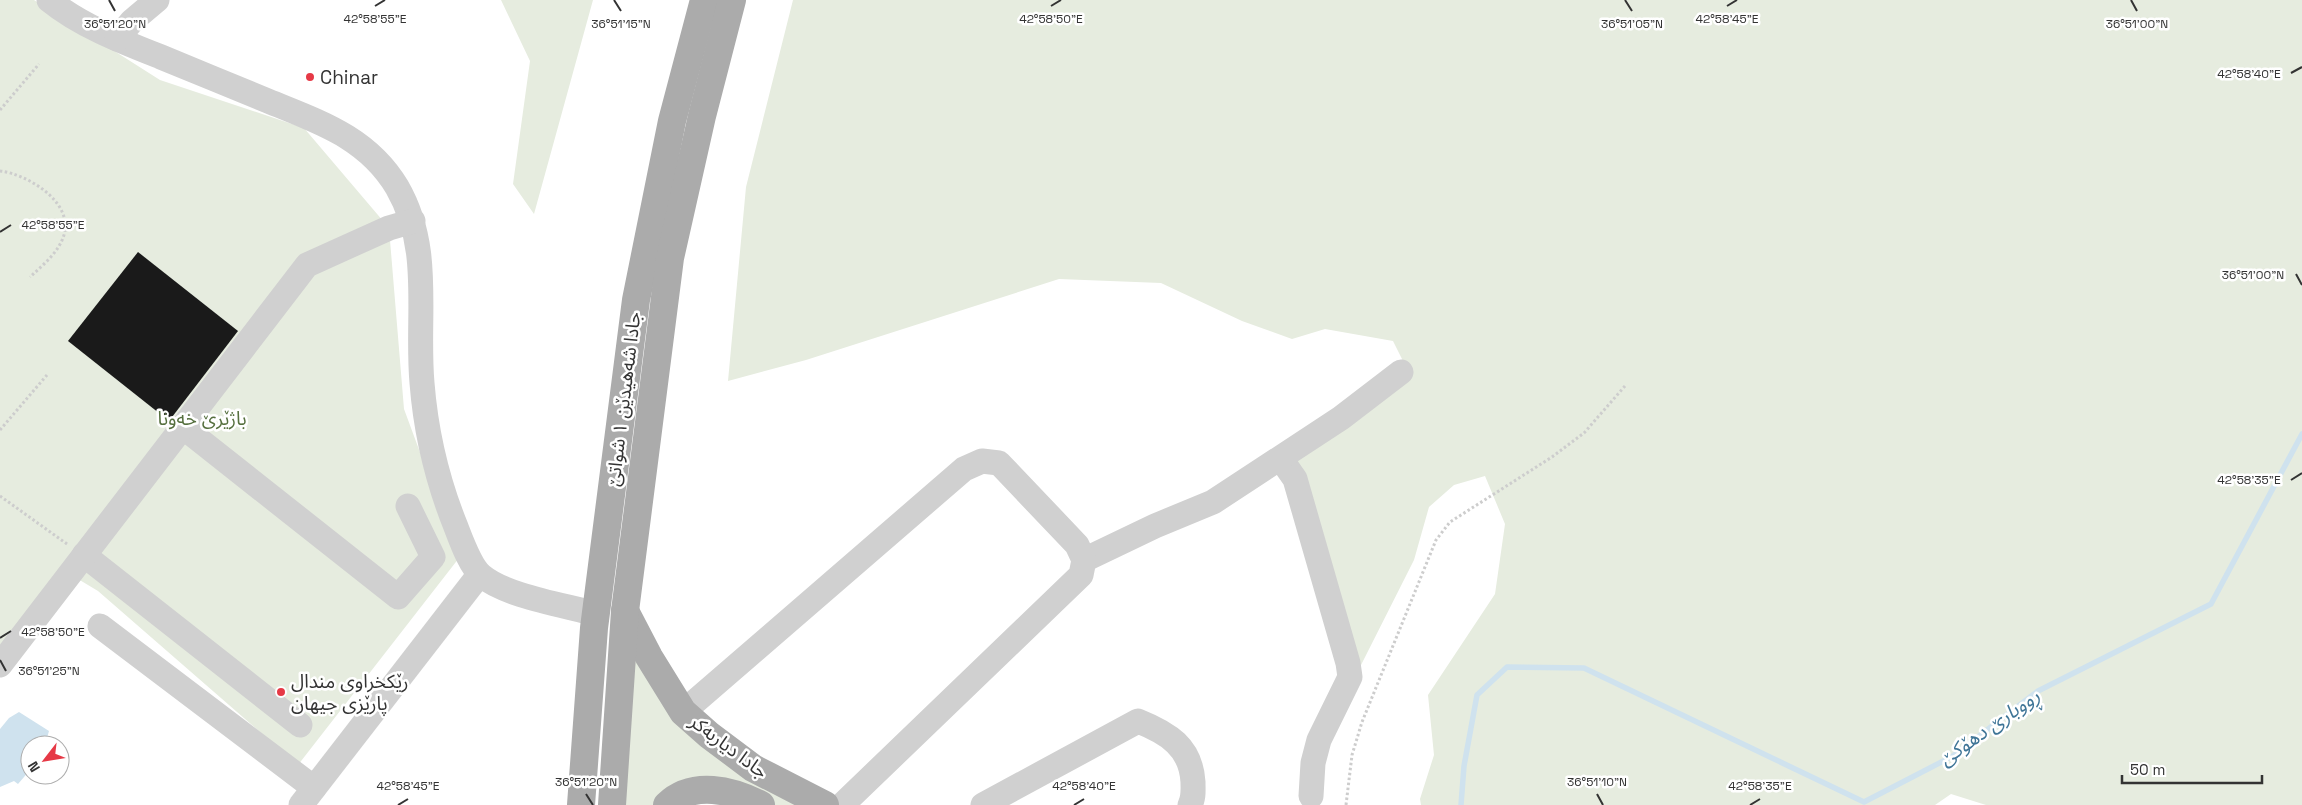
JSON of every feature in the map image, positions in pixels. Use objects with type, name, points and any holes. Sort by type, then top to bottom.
[{"type":"main road","name":"جادا شەهیدێن ١ شواتێ","points":[[581,805],[596,614],[636,300],[672,120],[704,0]]},
{"type":"main road","name":"جادا شەهیدێن ١ شواتێ","points":[[612,805],[625,611],[670,258],[702,116],[732,0]]},
{"type":"main road","name":"جادا دیاربه‌كر","points":[[625,611],[683,712],[753,768],[825,805]]},
{"type":"main road","name":"جادا دیاربه‌كر","points":[[667,805],[675,798],[707,788],[743,796],[761,805]]},
{"type":"street","points":[[49,0],[61,10],[116,39],[315,120],[348,136],[379,161],[397,188],[413,222],[421,266],[422,381],[428,430],[440,486],[463,544],[479,575],[499,588],[596,614]]},
{"type":"street","points":[[116,39],[132,21],[157,0]]},
{"type":"street","points":[[0,665],[307,265],[389,228],[413,222]]},
{"type":"street","points":[[1084,560],[1213,502],[1341,418],[1401,372]]},
{"type":"street","points":[[183,427],[398,597],[433,557],[408,506]]},
{"type":"street","points":[[1281,458],[1295,478],[1350,677],[1319,740],[1313,763],[1311,796]]},
{"type":"street","points":[[683,712],[964,469],[982,461],[999,463],[1077,545],[1084,560],[1080,575],[842,805]]},
{"type":"street","points":[[84,555],[300,725]]},
{"type":"street","points":[[100,626],[308,797],[479,575]]},
{"type":"street","points":[[989,804],[1138,721],[1162,730],[1177,743],[1192,767],[1194,799],[1190,805]]},
{"type":"path","points":[[0,110],[38,64]]},
{"type":"path","points":[[0,171],[13,172],[32,181],[45,191],[62,210],[65,232],[60,246],[30,276]]},
{"type":"path","points":[[0,430],[47,375]]},
{"type":"path","points":[[1346,805],[1352,755],[1362,722],[1436,540],[1450,522],[1552,457],[1584,434],[1625,386]]},
{"type":"path","points":[[0,496],[84,555]]},
{"type":"green space","name":"باژێرێ خه‌ونا","points":[[0,0],[34,0],[160,80],[304,128],[389,228],[404,409],[459,558],[298,765],[98,591],[78,579],[0,662]]},
{"type":"green space","points":[[501,0],[593,0],[534,214],[513,184],[530,61]]},
{"type":"green space","points":[[793,0],[2302,0],[2302,805],[1986,805],[1951,794],[1935,805],[1421,805],[1420,799],[1434,755],[1428,695],[1495,594],[1505,524],[1485,476],[1454,485],[1429,507],[1414,560],[1359,669],[1295,458],[1406,367],[1393,341],[1325,329],[1292,339],[1242,321],[1161,283],[1059,279],[806,360],[728,381],[746,187]]},
{"type":"green space","points":[[625,611],[683,712],[825,805],[761,805],[743,796],[667,805],[612,805]]},
{"type":"water","points":[[19,712],[49,731],[48,735],[20,735],[20,782],[18,784],[14,781],[0,787],[0,729],[9,718]]},
{"type":"building","points":[[138,252],[238,331],[169,421],[68,341]]},
{"type":"waterway","name":"ڕووبارێ دهۆكێ","points":[[1461,805],[1464,766],[1477,695],[1507,667],[1584,668],[1864,802],[1953,756],[2038,691],[2211,604],[2302,434]]},
{"type":"place","name":"Chinar","points":[[310,77]]},
{"type":"place","name":"رێکخراوی مندال پارێزی جیهان","points":[[281,692]]}]
